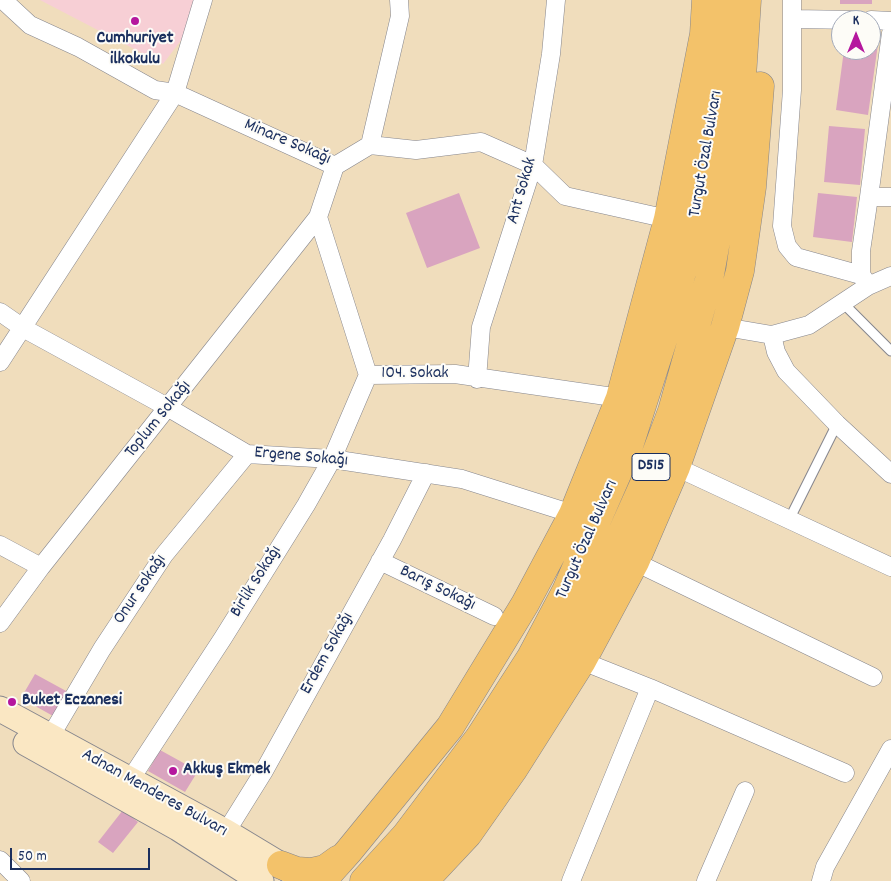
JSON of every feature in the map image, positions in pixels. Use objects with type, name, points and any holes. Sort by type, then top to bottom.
[{"type":"highway","points":[[322,881],[450,728],[525,604],[573,514],[620,398],[668,219],[704,34],[706,0]]},
{"type":"highway","name":"Turgut Özal Bulvarı","points":[[396,881],[415,841],[531,657],[566,591],[628,449],[669,321],[697,216],[718,96],[723,0]]},
{"type":"highway","name":"Turgut Özal Bulvarı","points":[[364,881],[415,841],[438,833],[497,752],[564,653],[592,599],[648,475],[672,411],[709,280],[740,108],[747,0]]},
{"type":"highway","points":[[424,881],[468,834],[513,770],[582,661],[635,562],[676,467],[725,327],[740,271],[752,187],[762,44],[763,0]]},
{"type":"highway","points":[[271,873],[297,870],[312,872],[325,869],[348,852]]},
{"type":"main road","name":"Adnan Menderes Bulvarı","points":[[0,708],[226,832],[271,873]]},
{"type":"main road","name":"Adnan Menderes Bulvarı","points":[[0,729],[178,828],[271,873],[307,881]]},
{"type":"street","points":[[0,362],[175,93],[203,0]]},
{"type":"street","points":[[399,0],[400,16],[370,145],[416,150],[481,142],[533,165],[565,196],[668,219]]},
{"type":"street","name":"Ant Sokak","points":[[477,379],[481,327],[533,165],[551,54],[556,0]]},
{"type":"street","points":[[792,0],[792,90],[782,226],[788,246],[796,258],[865,280],[891,276]]},
{"type":"street","name":"Minare Sokağı","points":[[3,3],[30,25],[78,47],[154,90],[175,93],[335,166],[370,145]]},
{"type":"street","points":[[792,19],[831,20]]},
{"type":"street","points":[[865,280],[861,251],[891,33]]},
{"type":"street","points":[[318,217],[335,166]]},
{"type":"street","points":[[869,197],[891,197]]},
{"type":"street","name":"104. Sokak","points":[[318,217],[368,375],[454,374],[477,379],[620,398]]},
{"type":"street","name":"Toplum Sokağı","points":[[0,623],[41,567],[169,408],[318,217]]},
{"type":"street","points":[[725,327],[772,334],[809,325],[843,303],[865,280]]},
{"type":"street","name":"Ergene Sokağı","points":[[0,312],[23,328],[169,408],[247,454],[332,459],[462,478],[573,514]]},
{"type":"street","points":[[772,334],[776,352],[786,371],[836,424],[891,474]]},
{"type":"street","name":"Birlik Sokağı","points":[[130,780],[306,506],[332,459],[368,375]]},
{"type":"street","name":"Onur sokağı","points":[[50,737],[102,649],[164,555],[247,454]]},
{"type":"street","points":[[676,467],[891,567]]},
{"type":"street","name":"Erdem Sokağı","points":[[226,832],[264,771],[380,561],[426,473]]},
{"type":"street","points":[[0,545],[41,567]]},
{"type":"street","name":"Barış Sokağı","points":[[380,561],[494,616]]},
{"type":"street","points":[[635,562],[873,677]]},
{"type":"street","points":[[582,661],[650,688],[845,773]]},
{"type":"street","points":[[571,881],[650,688]]},
{"type":"street","points":[[820,881],[824,867],[891,749]]},
{"type":"street","points":[[706,881],[745,791]]},
{"type":"street","points":[[0,860],[21,881]]},
{"type":"lane","points":[[843,303],[891,351]]},
{"type":"lane","points":[[789,520],[836,424]]},
{"type":"shaded area","name":"Cumhuriyet ilkokulu","points":[[40,0],[197,0],[182,39],[163,64]]},
{"type":"building","points":[[840,0],[872,0],[872,4],[840,4]]},
{"type":"building","points":[[843,60],[876,60],[868,115],[836,110]]},
{"type":"building","points":[[829,126],[865,129],[860,185],[824,182]]},
{"type":"building","points":[[459,193],[480,248],[427,268],[406,213]]},
{"type":"building","points":[[818,193],[857,197],[852,242],[813,237]]},
{"type":"building","points":[[35,674],[68,692],[53,716],[21,698]]},
{"type":"building","name":"Akkuş Ekmek","points":[[160,750],[198,771],[185,792],[148,771]]},
{"type":"building","points":[[123,810],[138,822],[113,853],[98,842]]},
{"type":"place","name":"Cumhuriyet ilkokulu","points":[[135,21]]},
{"type":"place","name":"Buket Eczanesi","points":[[12,702]]},
{"type":"place","name":"Akkuş Ekmek","points":[[173,771]]}]
